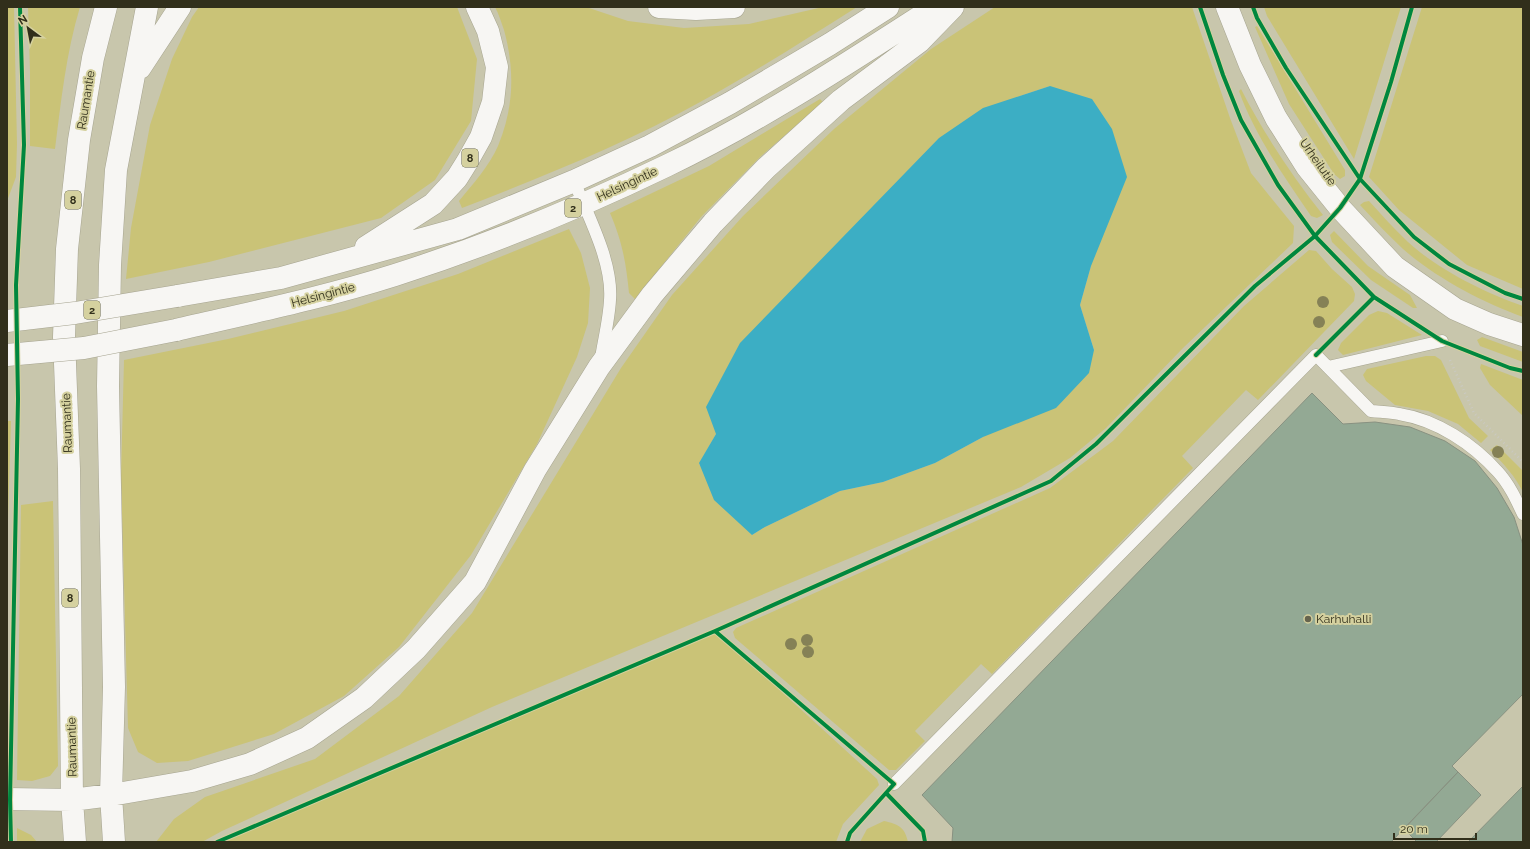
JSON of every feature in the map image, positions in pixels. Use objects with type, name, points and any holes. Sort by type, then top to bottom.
[{"type":"main road","name":"Raumantie","points":[[75,842],[72,800],[69,469],[64,337],[67,249],[79,140],[91,66],[106,7]]},
{"type":"main road","points":[[114,842],[111,795],[114,687],[108,386],[110,265],[116,170],[147,7]]},
{"type":"main road","points":[[134,77],[180,7]]},
{"type":"main road","name":"8","points":[[349,258],[433,204],[457,178],[481,137],[493,102],[497,68],[488,32],[477,7]]},
{"type":"main road","points":[[659,7],[696,9],[734,7]]},
{"type":"main road","name":"Helsingintie","points":[[7,321],[75,313],[281,278],[458,228],[574,181],[650,146],[730,103],[830,44],[888,7]]},
{"type":"main road","name":"Helsingintie","points":[[7,355],[84,348],[176,330],[300,302],[394,275],[475,246],[584,204],[668,165],[746,123],[842,67],[936,7]]},
{"type":"main road","points":[[7,799],[72,800],[192,781],[250,764],[307,738],[364,698],[416,649],[475,582],[535,470],[599,367],[652,296],[713,223],[766,168],[841,100],[919,42],[953,7]]},
{"type":"main road","name":"Urheilutie","points":[[1227,7],[1250,65],[1276,118],[1307,167],[1340,208],[1395,267],[1454,309],[1489,324],[1523,335]]},
{"type":"lane","points":[[574,181],[599,239],[607,268],[610,300],[599,367]]},
{"type":"lane","points":[[1328,367],[1442,341]]},
{"type":"lane","points":[[894,784],[1316,355],[1371,411],[1399,414],[1428,423],[1455,435],[1478,453],[1498,472],[1514,494],[1523,514]]},
{"type":"path","points":[[1442,341],[1474,413],[1523,462]]},
{"type":"shaded area","points":[[7,7],[14,7],[17,144],[16,177],[7,201]]},
{"type":"shaded area","points":[[28,7],[80,7],[71,42],[55,149],[30,146]]},
{"type":"shaded area","points":[[199,7],[457,7],[477,59],[471,121],[435,180],[381,218],[209,262],[126,279],[131,228],[150,125],[172,59],[192,17]]},
{"type":"shaded area","points":[[495,7],[586,7],[628,21],[684,28],[749,24],[823,7],[857,7],[741,79],[673,117],[584,159],[462,208],[459,201],[485,168],[498,146],[510,103],[511,74],[508,45]]},
{"type":"shaded area","points":[[995,7],[1192,7],[1230,118],[1251,173],[1294,226],[1293,243],[1183,348],[1106,428],[1070,458],[1021,487],[492,707],[222,831],[202,842],[156,842],[174,819],[205,797],[315,759],[399,696],[472,613],[621,368],[672,295],[743,216],[834,129],[931,49]],"holes":[[[1050,86],[1091,266],[1080,305],[1094,350],[983,437],[935,463],[883,482],[840,491],[765,527],[752,535],[699,464],[716,434],[1020,96]]]},
{"type":"shaded area","points":[[1264,7],[1401,7],[1354,159],[1267,16]]},
{"type":"shaded area","points":[[1422,7],[1523,7],[1523,289],[1467,265],[1399,210],[1369,177]]},
{"type":"shaded area","points":[[1257,26],[1345,170],[1345,176],[1340,179],[1334,174],[1289,104],[1255,27]]},
{"type":"shaded area","points":[[1241,89],[1279,154],[1323,215],[1317,218],[1311,216],[1281,171],[1253,124],[1239,91]]},
{"type":"shaded area","points":[[820,99],[823,102],[761,156],[701,217],[635,299],[629,293],[623,252],[618,233],[610,213],[709,166]]},
{"type":"shaded area","points":[[1369,201],[1408,242],[1433,262],[1478,287],[1508,301],[1523,306],[1523,317],[1476,297],[1416,260],[1397,244],[1360,205]]},
{"type":"shaded area","points":[[569,229],[581,253],[590,288],[588,323],[577,357],[537,444],[471,555],[399,647],[344,696],[274,734],[188,761],[157,763],[138,752],[128,728],[121,476],[124,360],[228,339],[344,311],[458,274]]},
{"type":"shaded area","points":[[1334,231],[1368,266],[1410,295],[1417,308],[1413,308],[1371,280],[1332,242],[1330,235]]},
{"type":"shaded area","points":[[1309,250],[1316,251],[1332,269],[1352,287],[1355,294],[1354,301],[1258,400],[1246,390],[1182,456],[1193,468],[992,674],[981,664],[915,731],[925,741],[896,770],[889,770],[735,638],[733,632],[736,628],[1050,488],[1113,441],[1244,306]]},
{"type":"shaded area","points":[[1378,311],[1387,313],[1422,335],[1343,355],[1338,350],[1341,343],[1369,315]]},
{"type":"shaded area","points":[[1482,337],[1523,352],[1523,362],[1480,346],[1477,340]]},
{"type":"shaded area","points":[[1426,356],[1435,356],[1441,360],[1469,418],[1488,436],[1481,443],[1458,424],[1428,411],[1395,405],[1366,381],[1363,375],[1367,369]]},
{"type":"shaded area","points":[[1481,364],[1523,380],[1523,416],[1490,385],[1480,368]]},
{"type":"shaded area","points":[[7,421],[11,421],[7,552]]},
{"type":"shaded area","points":[[1497,445],[1523,471],[1523,492],[1508,470],[1490,450]]},
{"type":"shaded area","points":[[53,501],[58,766],[50,776],[32,781],[17,780],[21,505]]},
{"type":"shaded area","points":[[715,631],[877,779],[879,785],[843,824],[836,842],[217,842]]},
{"type":"shaded area","points":[[884,821],[893,823],[900,827],[905,833],[908,842],[860,842],[867,829]]},
{"type":"shaded area","points":[[17,828],[31,835],[37,842],[17,842]]},
{"type":"water","points":[[1050,86],[1092,99],[1112,129],[1127,177],[1091,266],[1080,305],[1094,350],[1089,373],[1056,408],[983,437],[935,463],[883,482],[840,491],[765,527],[752,535],[714,500],[699,463],[716,434],[706,407],[740,343],[939,138],[983,108]]},
{"type":"building","name":"Karhuhalli","points":[[1312,393],[1343,424],[1375,422],[1410,427],[1445,441],[1475,461],[1497,488],[1514,517],[1523,545],[1523,694],[1452,766],[1458,772],[1391,842],[952,842],[953,828],[922,795]]},
{"type":"building","points":[[1458,772],[1481,795],[1436,842],[1417,842],[1404,829]]},
{"type":"building","points":[[1523,786],[1523,842],[1468,842]]},
{"type":"cycle path","points":[[11,842],[10,800],[18,399],[16,285],[24,145],[20,7]]},
{"type":"cycle path","points":[[1200,7],[1223,75],[1241,120],[1278,185],[1315,236],[1374,297],[1442,341],[1510,368],[1523,371]]},
{"type":"cycle path","points":[[1253,7],[1257,18],[1286,68],[1360,179],[1414,237],[1449,264],[1505,293],[1523,299]]},
{"type":"cycle path","points":[[217,842],[715,631],[1051,481],[1096,444],[1255,286],[1315,236],[1340,208],[1360,179],[1391,82],[1412,7]]},
{"type":"cycle path","points":[[1316,355],[1374,297]]},
{"type":"cycle path","points":[[715,631],[894,784],[850,833],[847,842]]},
{"type":"cycle path","points":[[886,793],[923,831],[925,842]]},
{"type":"place","name":"Karhuhalli","points":[[1308,619]]}]
